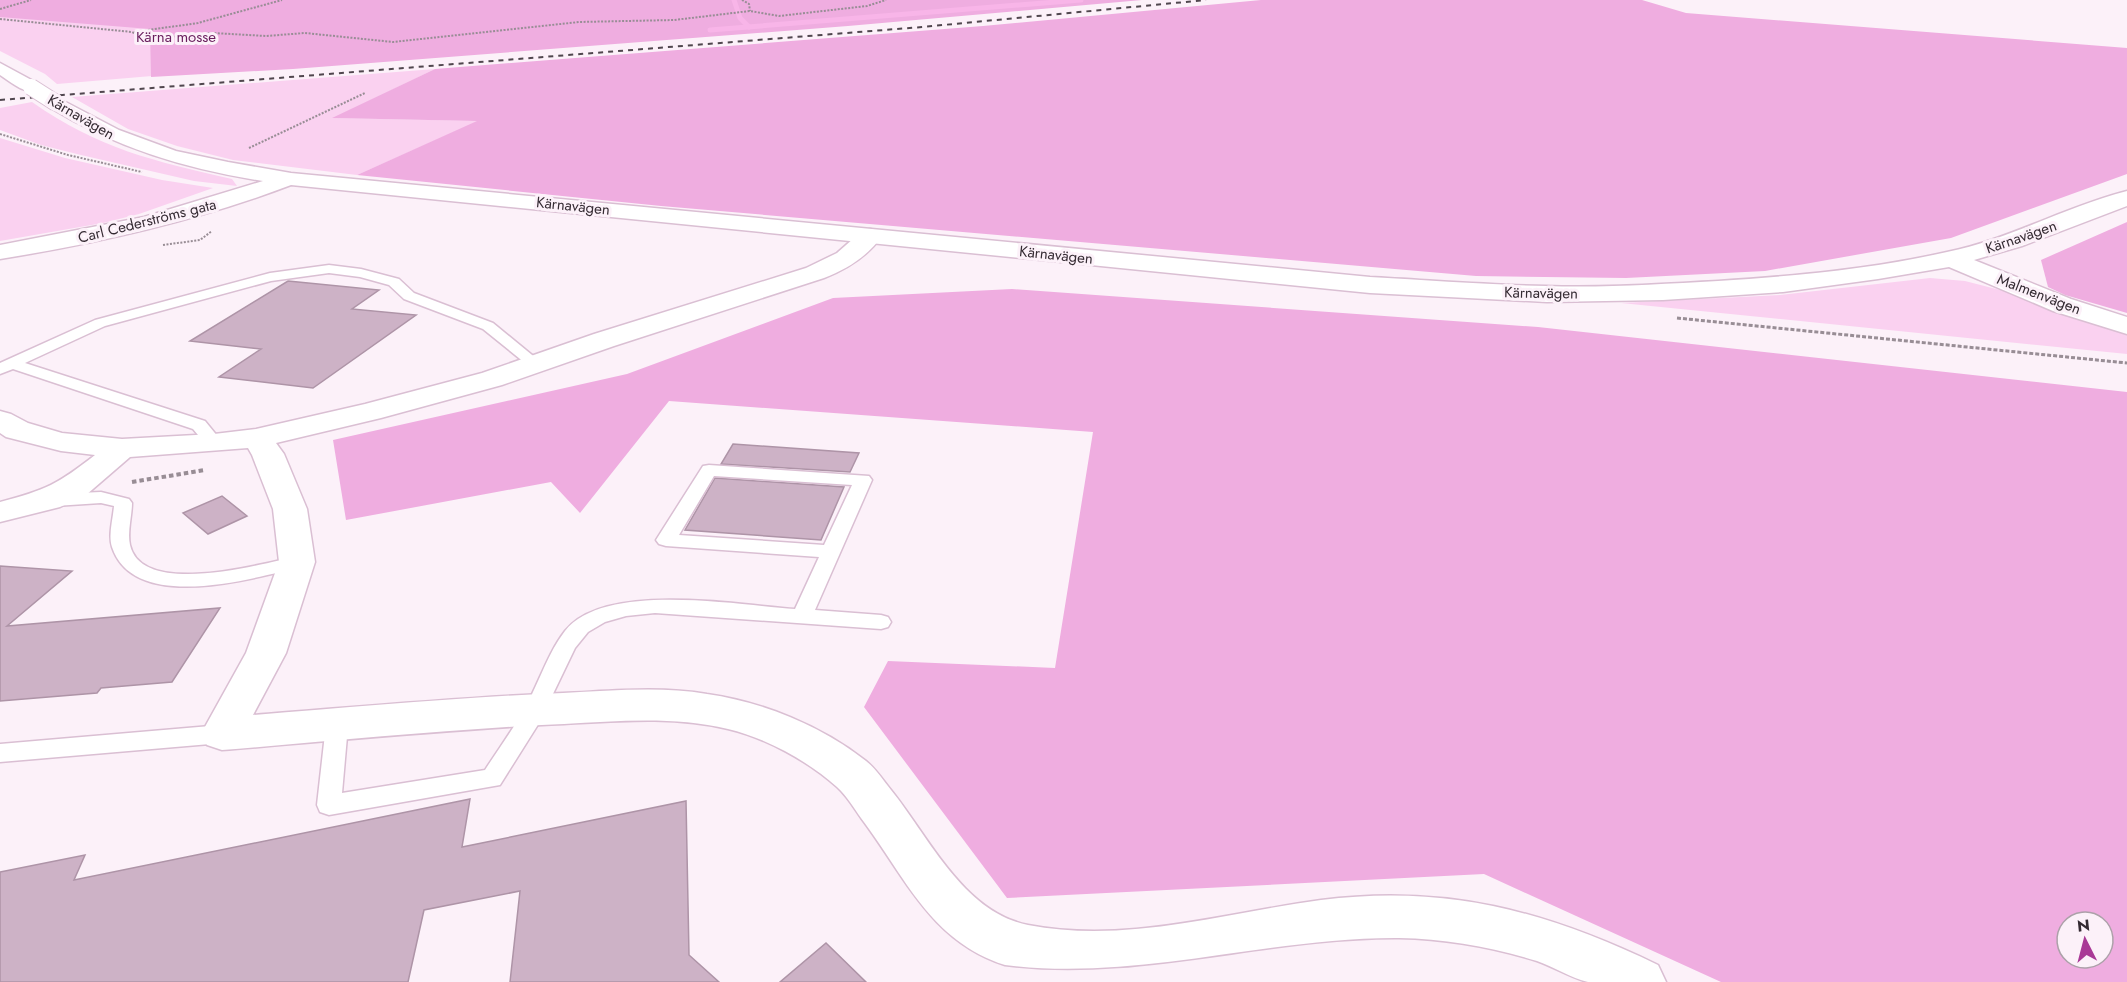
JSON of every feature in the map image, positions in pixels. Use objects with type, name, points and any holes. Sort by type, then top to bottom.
[{"type":"street","name":"Kärnavägen","points":[[0,68],[87,124],[134,144],[212,166],[291,179],[1370,285],[1546,294],[1663,292],[1783,284],[1952,260],[2014,241],[2127,198]]},
{"type":"street","name":"Carl Cederströms gata","points":[[0,252],[121,230],[193,212],[291,179]]},
{"type":"street","points":[[0,420],[17,430],[61,442],[122,448],[235,441],[370,412],[492,379],[839,264],[856,252],[870,236]]},
{"type":"street","name":"Malmenvägen","points":[[1952,260],[2062,304],[2127,326]]},
{"type":"street","points":[[222,734],[266,653],[297,562],[290,509],[268,454],[235,441]]},
{"type":"street","points":[[0,512],[48,500],[74,488],[122,448]]},
{"type":"street","points":[[222,734],[535,710],[668,705],[724,713],[774,727],[816,749],[855,777],[961,915],[991,937],[1033,949],[1083,953],[1149,952],[1359,918],[1415,916],[1479,923],[1541,940],[1607,964],[1640,982]]},
{"type":"lane","points":[[6,367],[100,322],[270,277],[329,269],[361,273],[394,282],[409,296],[488,326],[534,364]]},
{"type":"lane","points":[[6,367],[199,425],[235,441]]},
{"type":"lane","points":[[802,616],[831,552],[863,480],[709,470],[666,540],[831,552]]},
{"type":"lane","points":[[48,500],[101,497],[123,503],[120,547],[133,566],[164,580],[199,582],[297,562]]},
{"type":"lane","points":[[337,725],[329,805],[492,778],[535,710],[571,639],[582,627],[600,616],[619,609],[656,606],[881,622]]},
{"type":"lane","points":[[0,753],[222,734]]},
{"type":"path","points":[[0,9],[30,0]]},
{"type":"path","points":[[0,19],[132,32],[198,23],[282,0]]},
{"type":"path","points":[[742,0],[748,4],[750,11]]},
{"type":"path","points":[[132,32],[146,39],[213,33],[266,36],[305,33],[393,42],[579,22],[674,20],[750,11],[779,16],[867,6],[886,0]]},
{"type":"path","points":[[212,166],[365,93]]},
{"type":"green space","name":"Kärna mosse","points":[[0,0],[1055,0],[57,84],[45,74],[0,51]]},
{"type":"green space","name":"Kärna mosse","points":[[0,0],[1142,0],[848,26],[293,69],[151,77],[150,29],[0,17]]},
{"type":"green space","points":[[1261,0],[1642,0],[1686,13],[2127,48],[2127,174],[1951,238],[1765,271],[1626,278],[1476,276],[661,206],[357,175],[477,121],[332,118],[435,69],[983,26]]},
{"type":"green space","points":[[435,69],[334,118],[479,121],[357,175],[233,160],[177,146],[128,129],[72,97]]},
{"type":"green space","points":[[32,102],[57,118],[104,142],[152,159],[232,179],[237,186],[194,181],[81,155],[41,145],[0,130],[0,108]]},
{"type":"green space","points":[[0,138],[65,158],[162,180],[213,188],[139,214],[103,223],[0,241]]},
{"type":"green space","points":[[2127,222],[2127,313],[2065,295],[2048,287],[2041,260]]},
{"type":"green space","points":[[1930,278],[1965,281],[2004,291],[2127,334],[2127,354],[1621,303],[1780,295]]},
{"type":"green space","points":[[1012,289],[1538,327],[2127,392],[2127,982],[1721,982],[1484,874],[1007,898],[864,707],[888,661],[1055,668],[1093,432],[669,401],[580,513],[551,482],[346,520],[333,440],[627,374],[833,298]]},
{"type":"building","points":[[288,281],[379,290],[352,309],[416,315],[313,388],[219,377],[261,349],[190,341]]},
{"type":"building","points":[[733,444],[859,453],[850,472],[721,464]]},
{"type":"building","points":[[715,478],[844,487],[821,540],[685,530]]},
{"type":"building","points":[[222,496],[247,516],[208,534],[183,513]]},
{"type":"building","points":[[0,566],[72,571],[7,626],[220,608],[172,682],[101,688],[97,693],[0,701]]},
{"type":"building","points":[[470,799],[462,847],[686,801],[689,955],[719,982],[510,982],[520,891],[424,910],[408,982],[0,982],[0,872],[85,855],[74,880]]},
{"type":"building","points":[[826,943],[866,982],[780,982]]},
{"type":"waterway","points":[[734,0],[740,18],[749,27]]},
{"type":"waterway","points":[[749,27],[1081,0]]},
{"type":"waterway","points":[[710,30],[749,27]]},
{"type":"railway","points":[[0,100],[922,27],[1206,0]]}]
